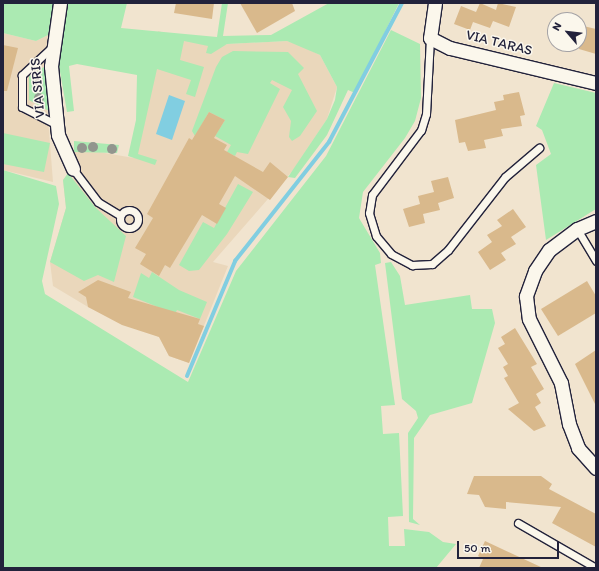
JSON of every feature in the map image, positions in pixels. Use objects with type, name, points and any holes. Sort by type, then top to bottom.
[{"type":"street","name":"VIA SIRIS","points":[[60,3],[51,48],[58,126],[73,169]]},
{"type":"street","points":[[430,38],[435,3]]},
{"type":"street","name":"VIA TARAS","points":[[430,38],[450,48],[596,83]]},
{"type":"street","points":[[596,221],[577,229],[549,250],[535,271],[526,296],[529,319],[562,383],[568,424],[578,448],[596,468]]},
{"type":"lane","points":[[430,38],[423,124],[372,195],[369,213],[376,236],[391,254],[412,265],[432,264],[505,177],[539,148]]},
{"type":"lane","points":[[51,48],[22,74],[22,107],[58,126]]},
{"type":"lane","points":[[73,169],[98,202],[120,215]]},
{"type":"lane","points":[[577,229],[596,261]]},
{"type":"lane","points":[[518,523],[596,568]]},
{"type":"shaded area","points":[[158,31],[216,48],[227,44],[287,41],[297,44],[320,55],[337,87],[327,119],[294,169],[213,262],[228,266],[189,363],[169,356],[159,337],[88,307],[53,286],[50,262],[66,208],[63,180],[78,163],[74,152],[93,151],[134,158]]},
{"type":"shaded area","points":[[3,33],[36,41],[48,35],[44,67],[53,182],[3,170]]},
{"type":"green space","points":[[3,3],[55,3],[48,35],[36,41],[3,33]]},
{"type":"green space","points":[[67,3],[127,3],[121,28],[217,37],[222,3],[228,3],[223,36],[271,35],[329,3],[399,3],[355,93],[348,90],[327,135],[295,178],[288,177],[327,119],[335,100],[337,87],[320,55],[287,41],[227,44],[211,54],[206,53],[208,46],[184,41],[180,60],[204,67],[195,97],[186,94],[191,80],[157,69],[138,154],[157,160],[155,165],[128,156],[136,120],[137,75],[77,64],[69,66],[74,111],[67,112],[58,60]]},
{"type":"green space","points":[[391,30],[420,44],[421,98],[415,121],[405,138],[363,192],[359,218],[380,253],[381,263],[375,265],[395,405],[381,406],[383,434],[399,433],[403,516],[388,517],[389,546],[405,546],[404,529],[429,532],[443,542],[456,544],[436,568],[3,568],[3,170],[56,186],[59,204],[42,281],[45,294],[188,382],[236,271],[326,156]]},
{"type":"green space","points":[[233,51],[288,52],[304,68],[298,74],[317,111],[300,136],[292,141],[289,137],[291,121],[283,107],[292,90],[272,80],[270,83],[280,89],[248,154],[237,152],[235,156],[227,152],[231,145],[215,136],[225,120],[209,112],[195,136],[192,131],[216,67],[222,57]]},
{"type":"green space","points":[[44,67],[49,111],[29,100],[29,76]]},
{"type":"green space","points":[[554,83],[596,93],[596,209],[546,240],[536,165],[551,154],[542,130],[536,126]]},
{"type":"green space","points":[[3,133],[50,143],[44,172],[3,164]]},
{"type":"green space","points":[[74,141],[119,145],[117,153],[74,152]]},
{"type":"green space","points":[[68,173],[95,207],[126,236],[114,282],[98,275],[84,281],[50,262],[66,208],[63,180]]},
{"type":"green space","points":[[238,184],[253,192],[227,234],[199,270],[189,271],[179,265],[203,222],[214,228]]},
{"type":"green space","points":[[391,262],[400,276],[405,305],[470,295],[472,309],[492,309],[495,323],[472,403],[430,415],[414,438],[413,519],[420,525],[409,522],[408,433],[418,418],[416,411],[402,399],[385,263]]},
{"type":"green space","points":[[152,272],[179,290],[207,302],[200,319],[177,310],[175,314],[133,297],[141,273],[149,278]]},
{"type":"water","points":[[169,95],[185,101],[172,140],[156,134]]},
{"type":"building","points":[[176,3],[214,3],[212,19],[174,13]]},
{"type":"building","points":[[240,3],[292,3],[295,11],[257,33]]},
{"type":"building","points":[[480,3],[496,10],[498,3],[516,7],[509,27],[493,21],[490,28],[473,22],[470,30],[454,24],[461,6],[476,12]]},
{"type":"building","points":[[587,27],[596,29],[596,54],[587,51]]},
{"type":"building","points":[[3,45],[18,48],[7,91],[3,91]]},
{"type":"building","points":[[519,92],[525,115],[520,116],[522,126],[501,129],[503,136],[484,140],[486,148],[468,151],[465,142],[459,143],[455,120],[496,110],[494,102],[504,100],[503,95]]},
{"type":"building","points":[[209,112],[225,120],[214,138],[227,145],[224,150],[263,172],[270,162],[288,177],[270,200],[235,176],[219,204],[226,208],[217,224],[202,215],[170,268],[165,265],[159,276],[140,264],[146,254],[135,248],[153,218],[147,214],[189,138],[192,140]]},
{"type":"building","points":[[448,177],[454,198],[438,203],[440,210],[423,214],[425,223],[409,227],[403,209],[420,204],[418,196],[434,192],[431,181]]},
{"type":"building","points":[[513,209],[526,227],[511,237],[516,244],[501,253],[506,260],[490,270],[478,252],[492,242],[487,235],[502,226],[497,220]]},
{"type":"building","points":[[98,280],[131,292],[128,298],[200,319],[198,324],[204,326],[189,363],[169,356],[159,337],[122,325],[88,307],[86,297],[78,292]]},
{"type":"building","points":[[587,281],[596,296],[596,313],[558,336],[541,309]]},
{"type":"building","points":[[515,328],[537,364],[531,367],[544,389],[536,394],[541,403],[535,407],[546,426],[534,431],[508,409],[519,403],[504,378],[508,376],[503,367],[508,364],[498,348],[505,344],[501,337]]},
{"type":"building","points":[[596,350],[596,406],[575,364]]},
{"type":"building","points":[[474,476],[541,476],[552,484],[549,489],[596,514],[596,547],[552,523],[561,507],[506,502],[506,509],[485,507],[479,495],[467,494]]},
{"type":"building","points":[[485,541],[543,568],[479,568],[483,559],[478,556]]},
{"type":"waterway","points":[[187,376],[235,261],[329,142],[402,3]]}]
